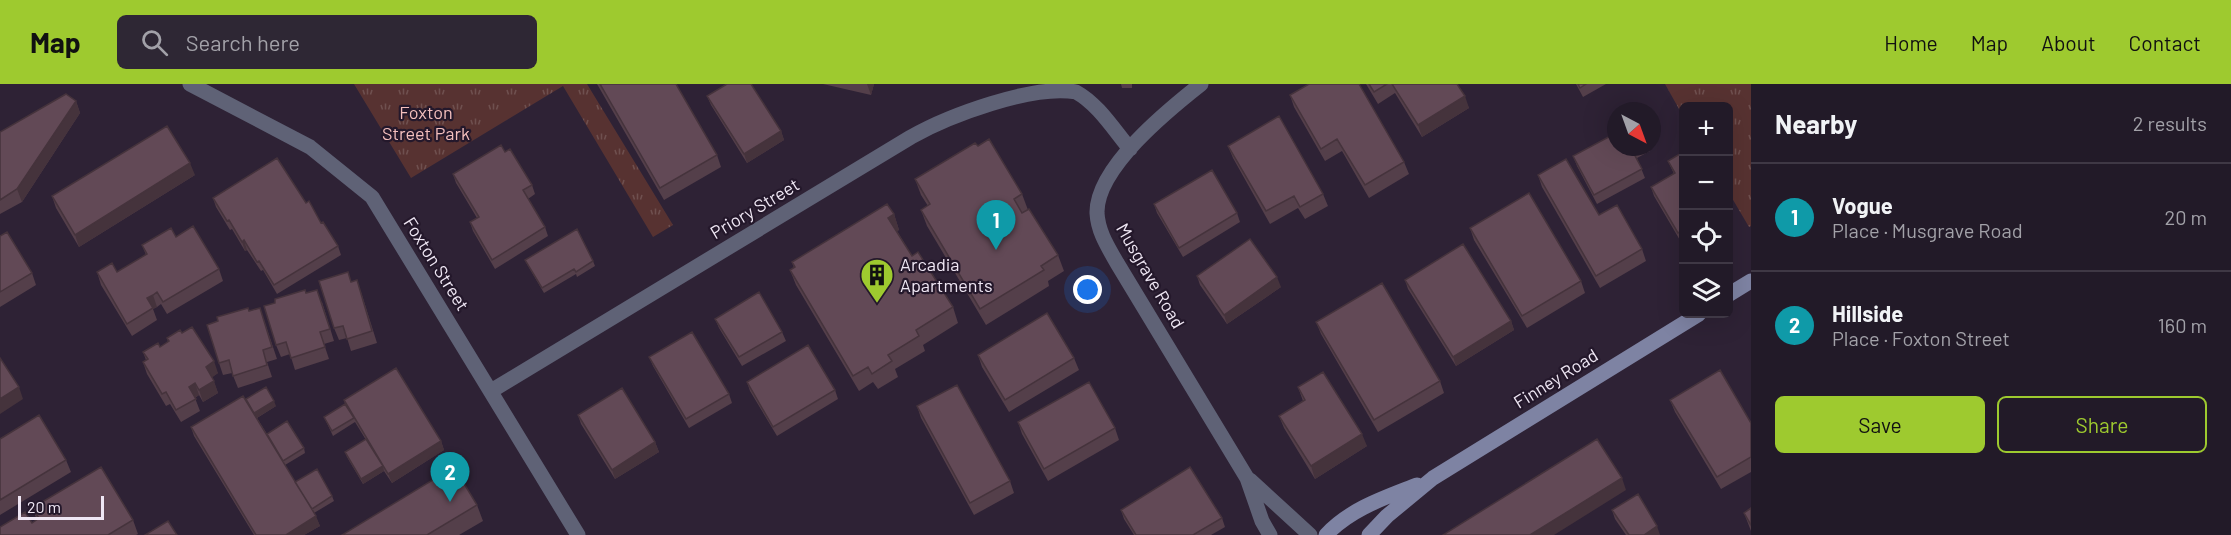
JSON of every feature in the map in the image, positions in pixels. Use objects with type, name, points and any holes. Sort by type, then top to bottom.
[{"type":"street","name":"Foxton Street","points":[[190,84],[310,147],[372,197],[578,535]]},
{"type":"street","name":"Musgrave Road","points":[[1201,84],[1157,120],[1117,164],[1099,196],[1098,224],[1103,238],[1247,478],[1262,521],[1270,535]]},
{"type":"street","name":"Priory Street","points":[[491,391],[935,124],[982,102],[1006,94],[1051,87],[1074,92],[1085,98],[1130,149]]},
{"type":"street","points":[[1733,292],[1751,281]]},
{"type":"street","name":"Finney Road","points":[[1369,534],[1395,508],[1433,478],[1693,318]]},
{"type":"street","name":"Musgrave Road","points":[[1247,478],[1310,535]]},
{"type":"street","name":"Finney Road","points":[[1326,535],[1344,519],[1364,507],[1433,478]]},
{"type":"green space","name":"Foxton Street Park","points":[[354,84],[587,84],[673,225],[653,237],[563,86],[411,178]]},
{"type":"green space","points":[[1665,84],[1751,84],[1751,226],[1749,227],[1733,200],[1733,102],[1679,102],[1679,109]]},
{"type":"building","points":[[600,84],[676,84],[717,155],[660,188]]},
{"type":"building","points":[[727,84],[751,84],[781,131],[744,154],[707,96]]},
{"type":"building","points":[[1309,84],[1359,84],[1404,162],[1365,185],[1337,139],[1321,149],[1290,95]]},
{"type":"building","points":[[1369,84],[1387,84],[1374,92]]},
{"type":"building","points":[[1392,84],[1457,84],[1465,96],[1418,125]]},
{"type":"building","points":[[66,94],[76,101],[17,189],[0,200],[0,132]]},
{"type":"building","points":[[1279,116],[1323,194],[1300,207],[1294,196],[1266,211],[1228,146]]},
{"type":"building","points":[[167,126],[190,163],[75,235],[52,196]]},
{"type":"building","points":[[1607,138],[1607,156],[1635,156],[1642,169],[1594,195],[1573,156]]},
{"type":"building","points":[[989,139],[1022,194],[1014,199],[1022,213],[1029,209],[1058,255],[1041,266],[1044,270],[980,309],[921,210],[930,204],[915,179],[975,143],[978,146]]},
{"type":"building","points":[[501,145],[505,152],[510,149],[532,185],[523,190],[545,227],[492,260],[470,222],[479,217],[453,174]]},
{"type":"building","points":[[1679,154],[1678,233],[1651,187],[1675,173],[1668,161]]},
{"type":"building","points":[[277,158],[306,203],[309,201],[321,223],[323,222],[338,246],[274,285],[213,198]]},
{"type":"building","points":[[1566,159],[1599,215],[1617,205],[1642,249],[1596,276],[1538,175]]},
{"type":"building","points":[[1212,170],[1237,213],[1179,248],[1154,204]]},
{"type":"building","points":[[1529,193],[1581,281],[1522,316],[1470,228]]},
{"type":"building","name":"Arcadia Apartments","points":[[887,204],[894,214],[888,218],[912,256],[918,252],[953,307],[916,330],[919,336],[888,355],[892,361],[872,374],[868,367],[853,376],[790,270],[795,267],[792,262]]},
{"type":"building","points":[[193,226],[219,269],[163,302],[157,292],[147,298],[153,308],[127,324],[97,272],[112,263],[117,272],[147,254],[142,245],[171,228],[176,237]]},
{"type":"building","points":[[577,229],[593,261],[576,272],[574,269],[542,288],[525,260]]},
{"type":"building","points":[[7,232],[32,273],[0,292],[0,236]]},
{"type":"building","points":[[1250,239],[1277,277],[1224,315],[1197,276]]},
{"type":"building","points":[[1463,244],[1511,321],[1453,357],[1405,280]]},
{"type":"building","points":[[348,272],[351,282],[357,280],[372,331],[347,339],[343,326],[334,328],[319,281]]},
{"type":"building","points":[[1382,283],[1440,381],[1374,420],[1316,322]]},
{"type":"building","points":[[305,290],[306,293],[317,290],[330,329],[320,332],[325,347],[291,358],[286,342],[276,345],[264,306],[275,303],[275,299]]},
{"type":"building","points":[[759,292],[782,332],[739,357],[715,319]]},
{"type":"building","points":[[248,308],[249,311],[260,308],[272,347],[263,350],[267,365],[233,376],[229,360],[219,363],[207,325],[218,321],[217,317]]},
{"type":"building","points":[[1047,313],[1074,358],[1005,400],[978,355]]},
{"type":"building","points":[[192,327],[214,361],[206,367],[214,381],[199,390],[195,383],[189,387],[196,399],[176,410],[166,392],[162,394],[143,362],[148,359],[143,352],[158,343],[160,347],[169,341],[167,338],[180,330],[182,333]]},
{"type":"building","points":[[692,332],[729,394],[686,419],[649,357]]},
{"type":"building","points":[[808,345],[835,390],[773,427],[747,382]]},
{"type":"building","points":[[0,358],[19,387],[0,399]]},
{"type":"building","points":[[396,368],[441,441],[388,474],[344,400]]},
{"type":"building","points":[[1720,370],[1751,423],[1751,457],[1717,477],[1670,400]]},
{"type":"building","points":[[1323,372],[1362,434],[1311,466],[1279,416],[1305,400],[1298,387]]},
{"type":"building","points":[[1089,382],[1115,428],[1044,469],[1018,422]]},
{"type":"building","points":[[957,385],[1010,481],[970,503],[917,406]]},
{"type":"building","points":[[266,387],[274,401],[254,413],[246,399]]},
{"type":"building","points":[[622,388],[655,442],[612,470],[578,415]]},
{"type":"building","points":[[243,396],[316,516],[286,535],[256,535],[191,427]]},
{"type":"building","points":[[345,404],[354,418],[332,431],[324,417]]},
{"type":"building","points":[[39,415],[66,460],[0,500],[0,439]]},
{"type":"building","points":[[287,421],[304,448],[283,461],[267,434]]},
{"type":"building","points":[[366,439],[383,466],[361,479],[345,452]]},
{"type":"building","points":[[1597,439],[1622,478],[1530,535],[1443,535]]},
{"type":"building","points":[[101,467],[133,520],[108,535],[0,535],[0,527],[25,512],[32,523],[39,518],[32,508]]},
{"type":"building","points":[[454,467],[477,505],[427,535],[342,535]]},
{"type":"building","points":[[1190,467],[1222,518],[1193,535],[1136,535],[1121,510]]},
{"type":"building","points":[[317,469],[332,496],[312,509],[295,482]]},
{"type":"building","points":[[1638,494],[1657,526],[1644,535],[1629,535],[1612,510]]},
{"type":"building","points":[[1751,508],[1751,525],[1744,513]]},
{"type":"building","points":[[168,521],[177,535],[145,535]]},
{"type":"place","name":"Vogue","points":[[996,250]]},
{"type":"place","name":"Arcadia Apartments","points":[[877,304]]},
{"type":"place","name":"Hillside","points":[[450,502]]}]
